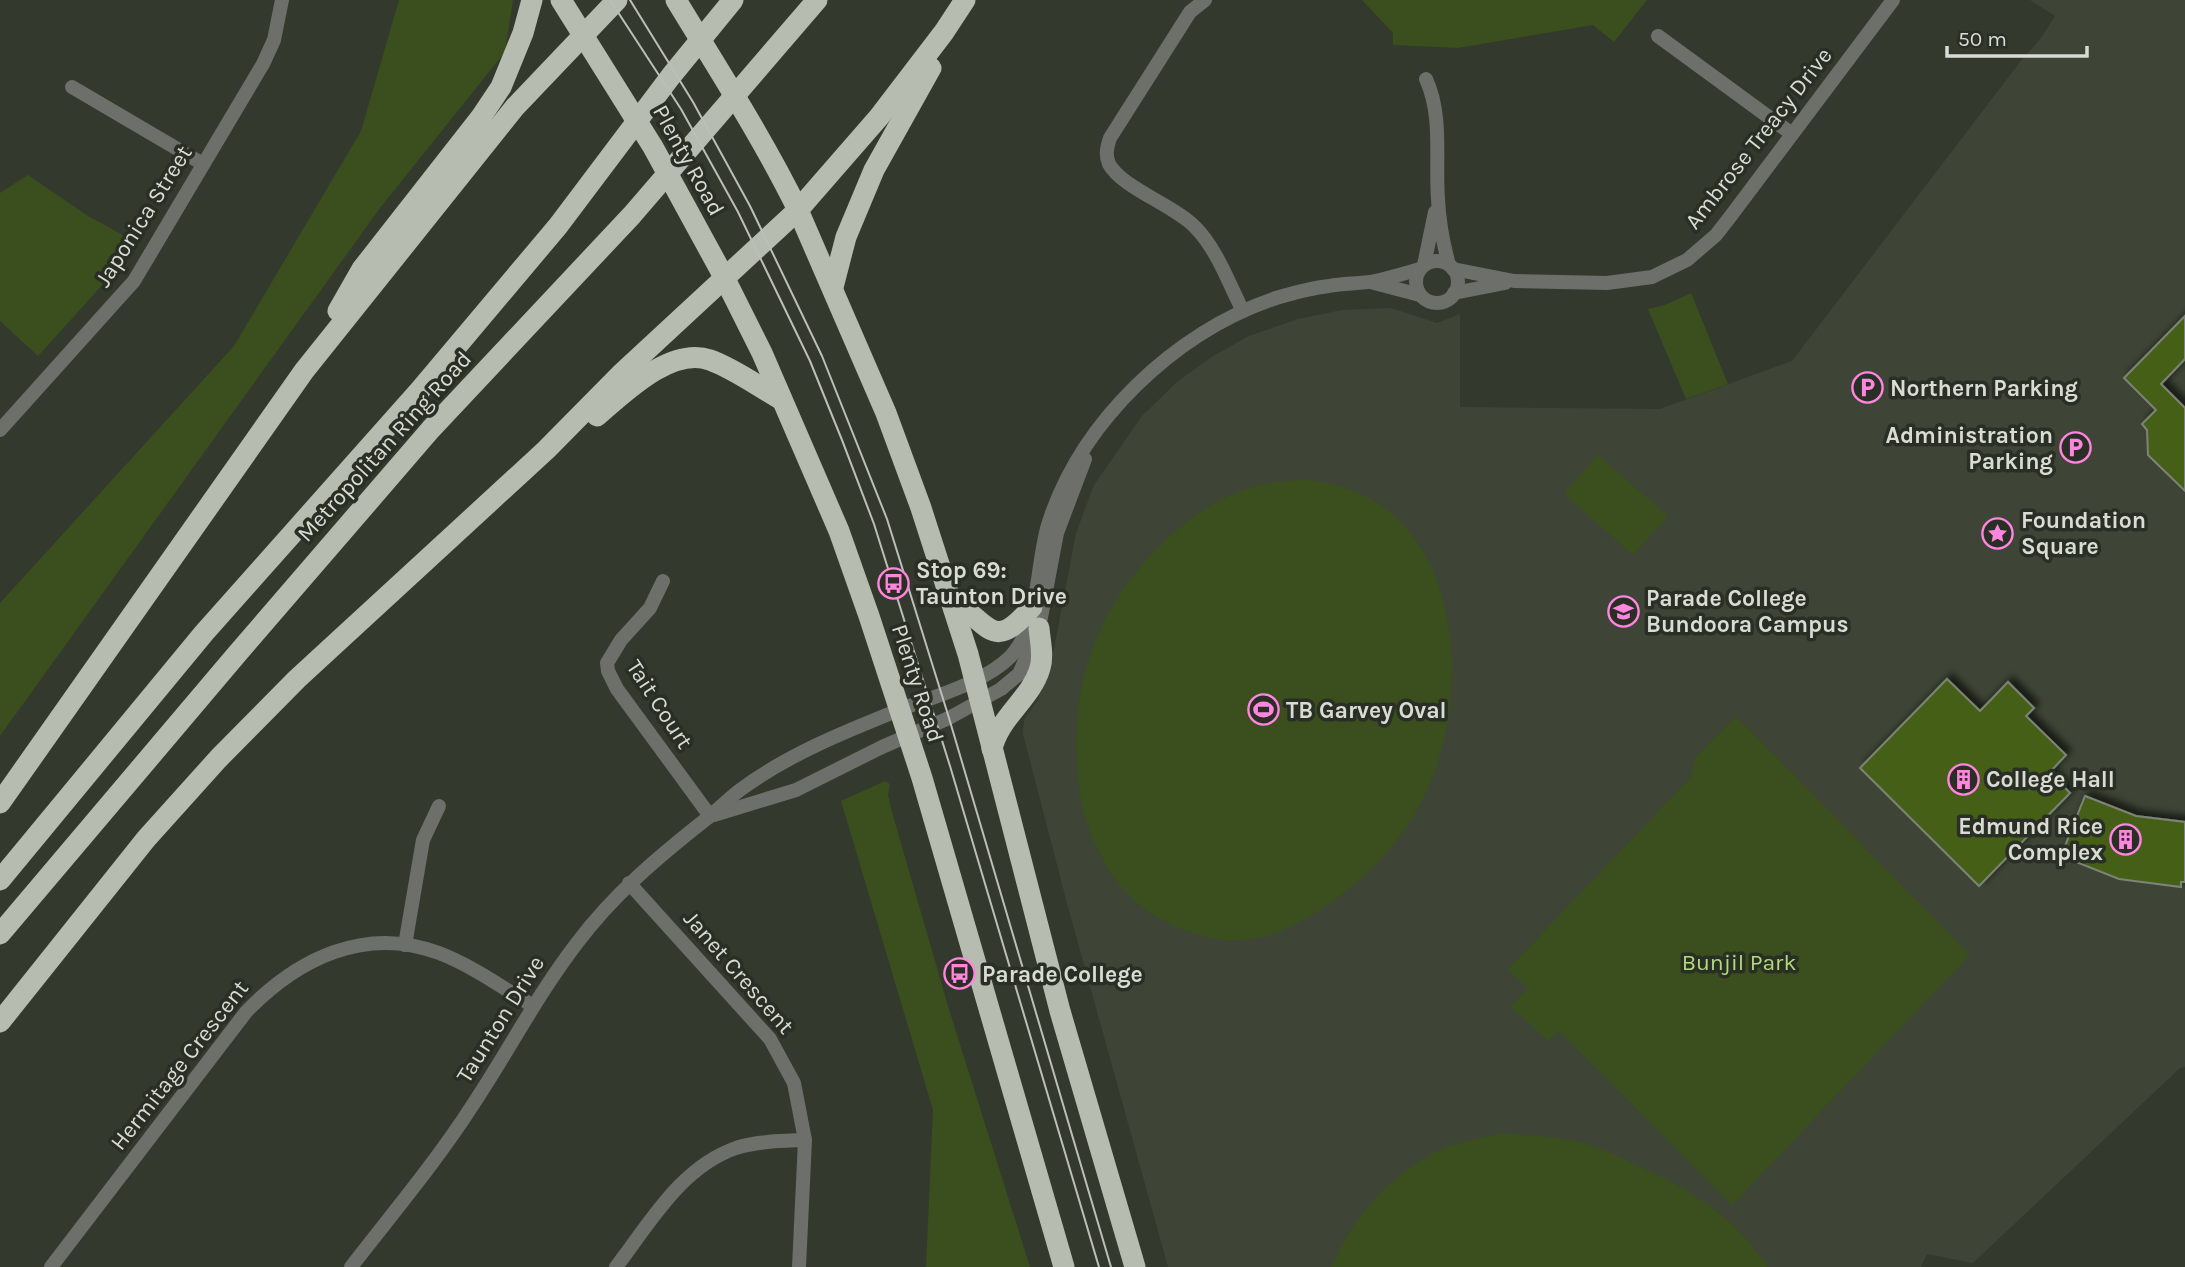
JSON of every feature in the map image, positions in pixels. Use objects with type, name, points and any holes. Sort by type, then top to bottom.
[{"type":"highway","points":[[304,371],[362,269],[481,117],[501,87],[523,33],[532,0]]},
{"type":"highway","name":"Plenty Road","points":[[561,0],[653,147],[724,277],[782,400],[839,531],[909,736],[1064,1267]]},
{"type":"highway","points":[[0,803],[304,371],[474,156],[566,51],[617,0]]},
{"type":"highway","points":[[676,0],[724,77],[798,210],[886,412],[921,508],[975,679],[1060,1012],[1135,1267]]},
{"type":"highway","name":"Metropolitan Ring Road","points":[[0,880],[204,633],[420,390],[558,226],[733,0]]},
{"type":"highway","name":"Metropolitan Ring Road","points":[[0,934],[431,429],[632,215],[817,0]]},
{"type":"highway","points":[[0,1022],[146,839],[218,759],[297,678],[546,450],[622,373],[798,210],[879,117],[965,0]]},
{"type":"highway","points":[[833,287],[846,237],[874,170],[897,125],[971,0]]},
{"type":"highway","points":[[546,450],[586,426],[620,396],[662,366],[684,358],[707,358],[731,369],[782,400]]},
{"type":"highway","points":[[950,598],[967,609],[985,628],[1000,633],[1009,631],[1018,624],[1032,607]]},
{"type":"highway","points":[[992,749],[995,736],[1031,688],[1041,667],[1039,628]]},
{"type":"street","name":"Japonica Street","points":[[0,430],[134,281],[263,64],[274,40],[282,0]]},
{"type":"street","points":[[1205,0],[1190,12],[1139,92],[1110,138],[1107,155],[1109,164],[1121,177],[1195,227],[1212,252],[1243,311]]},
{"type":"street","name":"Ambrose Treacy Drive","points":[[1451,267],[1514,281],[1608,283],[1652,277],[1687,260],[1716,235],[1893,0]]},
{"type":"street","points":[[1658,36],[1792,134]]},
{"type":"street","points":[[1372,282],[1420,295],[1431,302],[1449,298],[1454,293],[1457,281],[1442,237],[1438,200],[1435,102],[1426,79]]},
{"type":"street","points":[[72,87],[203,164]]},
{"type":"street","points":[[1420,295],[1416,282],[1438,200]]},
{"type":"street","points":[[900,710],[975,679],[995,669],[1012,655],[1020,643],[1032,607],[1047,526],[1069,473],[1119,404],[1159,365],[1198,336],[1243,311],[1303,291],[1372,282],[1437,261],[1451,267]]},
{"type":"street","name":"Ambrose Treacy Drive","points":[[1454,293],[1514,281]]},
{"type":"street","points":[[909,736],[979,701],[1008,684],[1019,674],[1039,628],[1057,533],[1066,504],[1094,437]]},
{"type":"street","name":"Tait Court","points":[[663,581],[641,621],[621,640],[611,655],[607,663],[608,671],[617,689],[710,816]]},
{"type":"street","name":"Taunton Drive","points":[[351,1267],[472,1107],[533,1006],[577,942],[629,883],[738,791],[771,769],[900,710]]},
{"type":"street","name":"Taunton Drive","points":[[710,816],[796,790],[909,736]]},
{"type":"street","points":[[405,945],[423,839],[439,806]]},
{"type":"street","name":"Janet Crescent","points":[[629,883],[770,1039],[794,1083],[805,1140],[799,1267]]},
{"type":"street","name":"Hermitage Crescent","points":[[51,1267],[246,1012],[269,988],[296,969],[328,953],[355,946],[405,945],[436,952],[460,962],[533,1006]]},
{"type":"street","points":[[616,1267],[668,1198],[699,1167],[737,1148],[761,1143],[805,1140]]},
{"type":"shaded area","name":"Parade College Bundoora Campus","points":[[2030,0],[2185,0],[2185,1067],[2180,1068],[1973,1263],[1927,1254],[1921,1267],[1168,1267],[1023,734],[1024,720],[1037,701],[1050,670],[1076,533],[1094,485],[1142,416],[1178,381],[1213,356],[1249,336],[1298,319],[1342,310],[1391,308],[1437,323],[1460,314],[1460,407],[1660,409],[1792,361],[2041,38],[2055,16]]},
{"type":"green space","points":[[399,0],[513,0],[505,52],[380,208],[0,736],[0,603],[234,346],[361,131]]},
{"type":"green space","points":[[1362,0],[1647,0],[1614,42],[1593,25],[1458,48],[1393,45],[1393,33]]},
{"type":"green space","points":[[28,175],[88,216],[134,241],[114,272],[38,356],[0,321],[0,193]]},
{"type":"green space","points":[[1691,293],[1728,384],[1686,399],[1648,309],[1665,305]]},
{"type":"green space","points":[[1598,455],[1668,516],[1633,555],[1564,494]]},
{"type":"green space","name":"TB Garvey Oval","points":[[1310,480],[1346,488],[1379,504],[1398,519],[1420,546],[1436,579],[1446,614],[1451,651],[1447,726],[1438,761],[1416,811],[1393,845],[1349,889],[1300,922],[1270,935],[1239,940],[1207,937],[1157,917],[1131,898],[1101,857],[1093,840],[1082,803],[1077,763],[1080,696],[1087,664],[1098,634],[1131,579],[1177,530],[1207,508],[1240,491],[1270,483]]},
{"type":"green space","name":"Bunjil Park","points":[[1736,716],[1970,955],[1732,1205],[1559,1031],[1548,1041],[1510,1006],[1528,989],[1508,969],[1691,777],[1695,758]]},
{"type":"green space","points":[[885,781],[890,784],[888,795],[892,812],[948,1006],[1030,1267],[926,1267],[933,1110],[841,801]]},
{"type":"green space","points":[[1500,1133],[1580,1142],[1674,1183],[1725,1218],[1768,1267],[1332,1267],[1361,1215],[1403,1173],[1444,1148]]},
{"type":"building","points":[[2185,316],[2185,359],[2161,384],[2185,408],[2185,491],[2148,455],[2147,430],[2142,424],[2156,410],[2124,378]]},
{"type":"building","name":"College Hall","points":[[1947,679],[1980,711],[2008,682],[2034,708],[2026,716],[2066,755],[2050,772],[2070,793],[1979,886],[1860,768]]},
{"type":"building","name":"Edmund Rice Complex","points":[[2085,796],[2136,816],[2185,822],[2185,882],[2181,882],[2181,887],[2119,879],[2061,856]]},
{"type":"tram line","points":[[610,0],[681,109],[738,212],[810,361],[842,440],[874,524],[950,766],[1099,1267]]},
{"type":"tram line","points":[[630,0],[693,102],[750,206],[822,356],[887,519],[949,718],[1111,1267]]},
{"type":"place","name":"Northern Parking","points":[[1867,388]]},
{"type":"place","name":"Administration Parking","points":[[2076,448]]},
{"type":"place","name":"Foundation Square","points":[[1998,533]]},
{"type":"place","name":"Stop 69: Taunton Drive","points":[[893,583]]},
{"type":"place","name":"Parade College Bundoora Campus","points":[[1623,611]]},
{"type":"place","name":"TB Garvey Oval","points":[[1263,710]]},
{"type":"place","name":"College Hall","points":[[1963,779]]},
{"type":"place","name":"Edmund Rice Complex","points":[[2126,839]]},
{"type":"place","name":"Parade College","points":[[959,974]]}]
